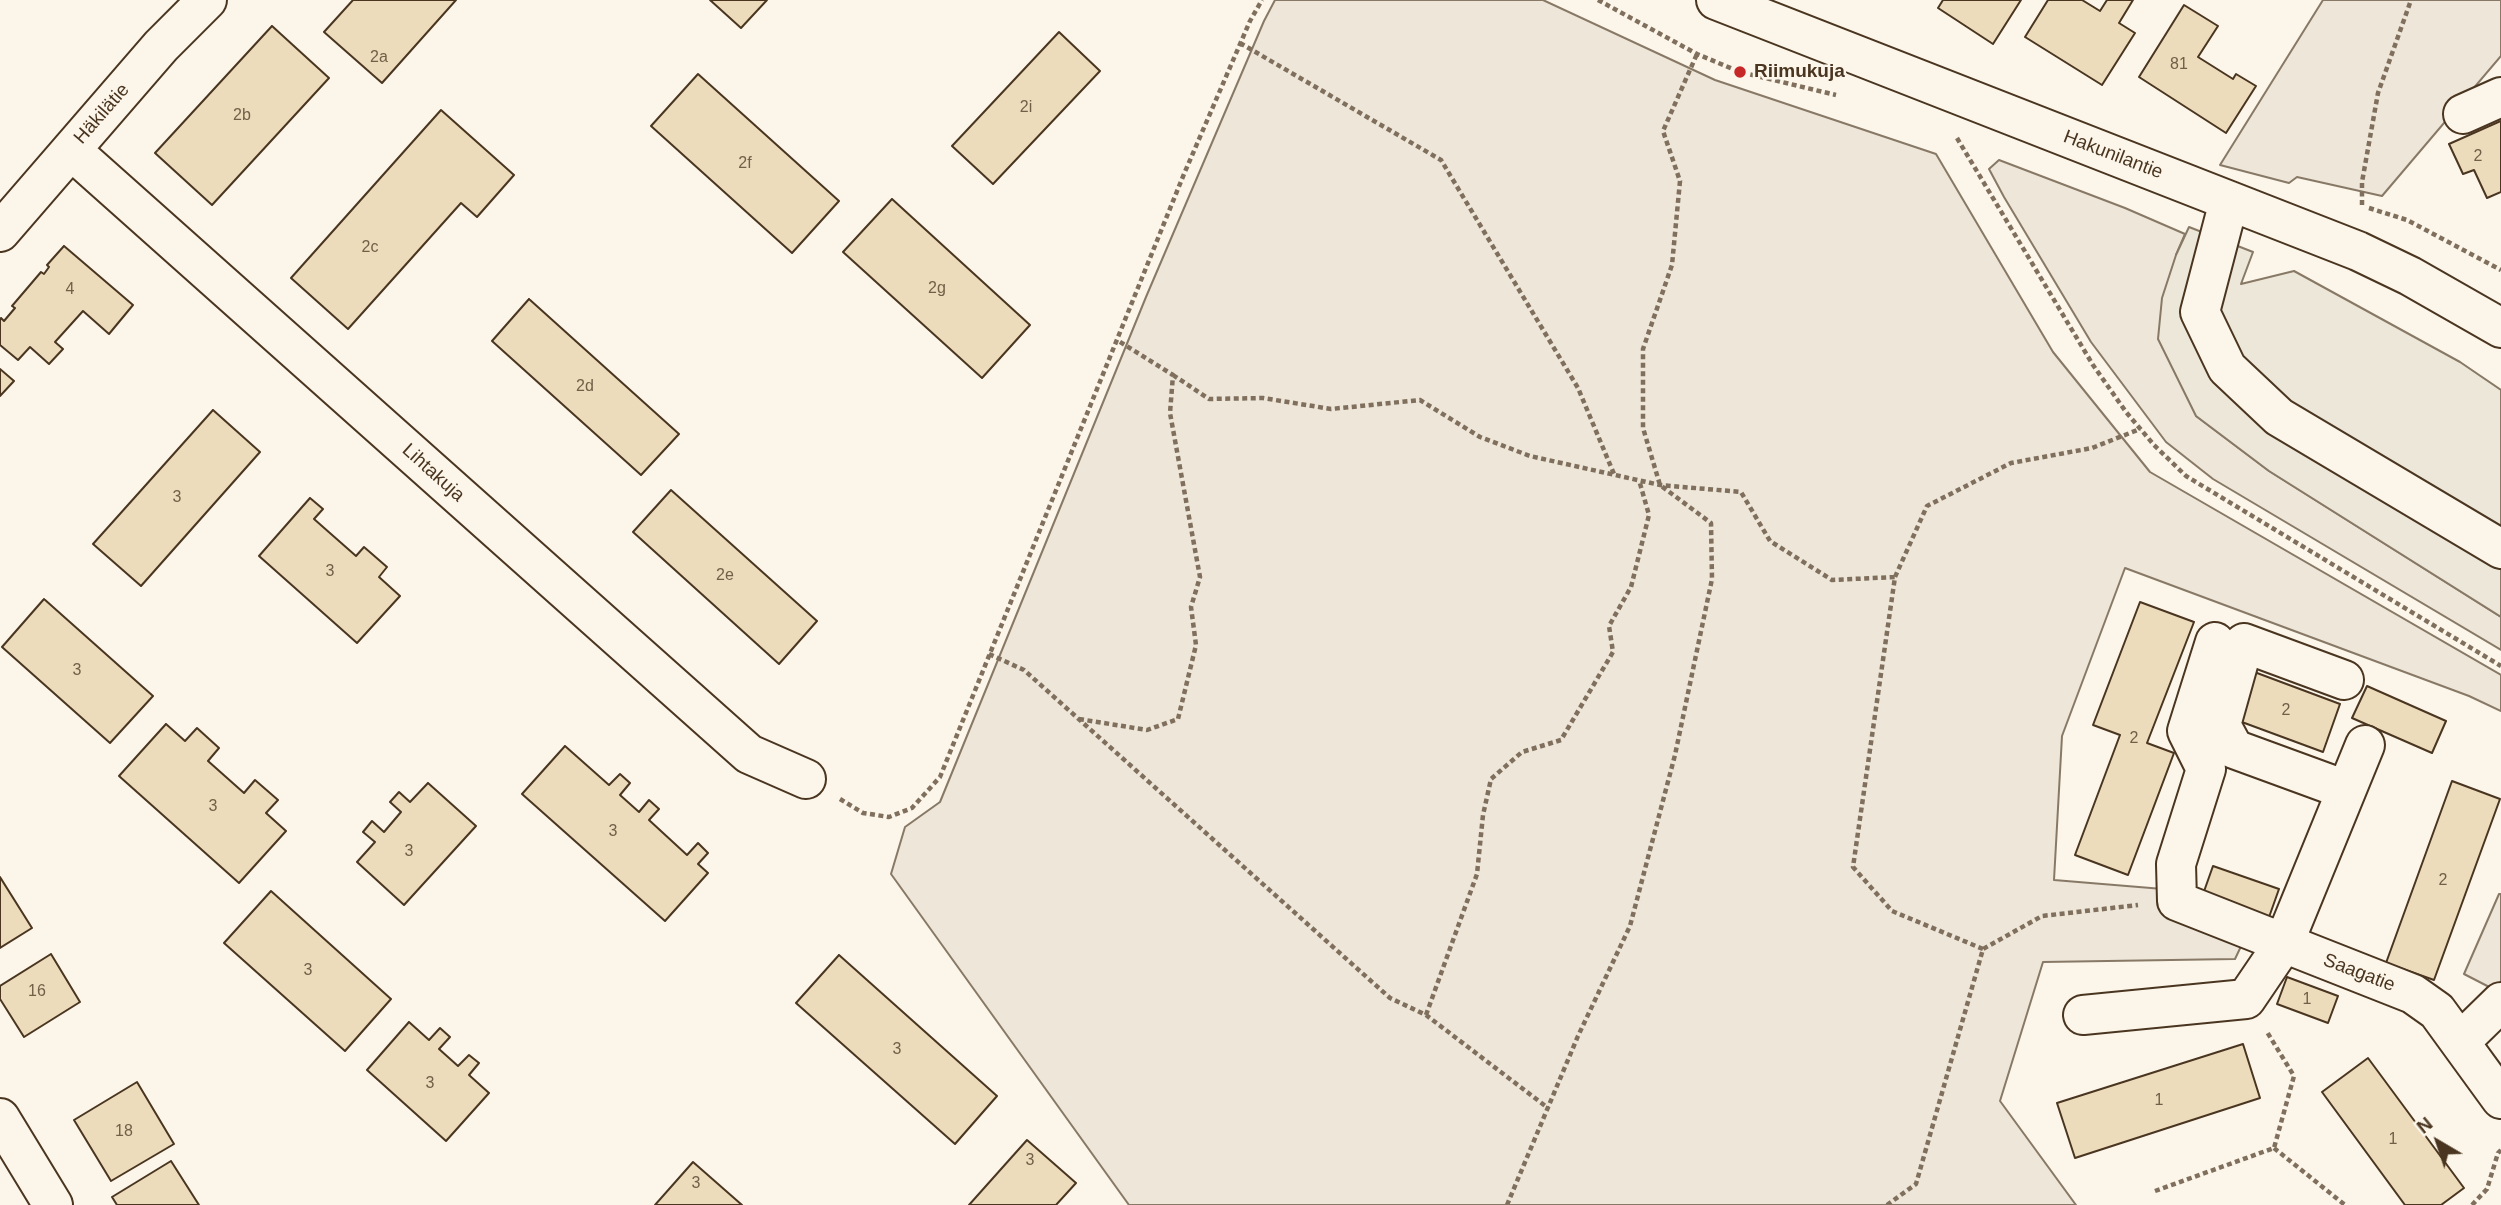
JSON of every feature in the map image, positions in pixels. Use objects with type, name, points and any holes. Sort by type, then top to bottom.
[{"type":"street","name":"Häkilätie","points":[[0,232],[161,46],[207,0]]},
{"type":"street","name":"Hakunilantie","points":[[1716,0],[2358,251],[2410,276],[2501,328]]},
{"type":"street","points":[[2463,114],[2501,97]]},
{"type":"street","name":"Lihtakuja","points":[[71,150],[749,754],[806,779]]},
{"type":"street","points":[[2229,201],[2200,312],[2227,368],[2279,417],[2501,549]]},
{"type":"street","points":[[2176,901],[2176,864],[2206,769],[2188,731],[2215,642]]},
{"type":"street","points":[[2344,680],[2244,643],[2221,725],[2234,749],[2346,790]]},
{"type":"street","points":[[2083,1015],[2246,999],[2284,943],[2365,745]]},
{"type":"street","name":"Saagatie","points":[[2176,901],[2413,994],[2437,1011],[2501,1099]]},
{"type":"street","points":[[2459,1042],[2501,1002]]},
{"type":"street","points":[[0,1118],[53,1205]]},
{"type":"path","points":[[806,779],[863,813],[888,817],[912,807],[940,777],[1240,43],[1262,0]]},
{"type":"path","points":[[1598,0],[1698,54],[1740,72],[1842,96]]},
{"type":"path","points":[[2362,205],[2362,181],[2378,93],[2411,0]]},
{"type":"path","points":[[1240,43],[1441,160],[1578,388],[1614,475]]},
{"type":"path","points":[[1507,1205],[1630,926],[1675,755],[1712,579],[1711,523],[1660,485],[1643,428],[1643,349],[1672,265],[1680,181],[1663,131],[1698,54]]},
{"type":"path","points":[[1954,135],[2094,365],[2140,429],[2186,476],[2501,666]]},
{"type":"path","points":[[1117,340],[1209,399],[1263,398],[1331,410],[1420,400],[1480,437],[1517,452],[1660,485],[1741,492],[1770,541],[1832,580],[1895,577]]},
{"type":"path","points":[[1079,719],[1147,730],[1178,719],[1196,645],[1191,607],[1200,577],[1170,413],[1174,375]]},
{"type":"path","points":[[1983,949],[1892,911],[1853,867],[1895,577],[1927,506],[2011,463],[2092,448],[2140,429]]},
{"type":"path","points":[[1426,1014],[1477,874],[1483,816],[1491,779],[1522,752],[1561,740],[1613,652],[1609,626],[1631,587],[1649,515],[1639,480]]},
{"type":"path","points":[[989,654],[1024,670],[1390,998],[1426,1014],[1548,1108]]},
{"type":"path","points":[[1887,1205],[1916,1184],[1983,949],[2042,916],[2176,901]]},
{"type":"path","points":[[2246,999],[2294,1076],[2274,1148]]},
{"type":"path","points":[[2155,1191],[2274,1148]]},
{"type":"path","points":[[2274,1148],[2345,1205]]},
{"type":"path","points":[[2472,1205],[2487,1189],[2501,1150]]},
{"type":"shaded area","points":[[1275,0],[1543,0],[1715,80],[1936,154],[2053,352],[2150,472],[2501,675],[2501,711],[2469,696],[2125,568],[2062,736],[2054,880],[2175,890],[2253,921],[2235,959],[2043,962],[2000,1101],[2076,1205],[1129,1205],[891,874],[905,827],[940,802],[1146,297]]},
{"type":"shaded area","points":[[2323,0],[2501,0],[2501,56],[2382,196],[2297,177],[2289,183],[2220,165]]},
{"type":"shaded area","points":[[1999,160],[2185,234],[2176,255],[2196,416],[2269,471],[2501,617],[2501,650],[2213,479],[2166,442],[2091,342],[2004,197],[1989,169]]},
{"type":"shaded area","points":[[2189,227],[2253,252],[2241,284],[2294,271],[2460,362],[2501,390],[2501,617],[2269,471],[2196,416],[2158,339],[2162,298],[2176,255]]},
{"type":"shaded area","points":[[2499,894],[2501,986],[2497,991],[2464,974]]},
{"type":"building","points":[[353,0],[456,0],[382,83],[324,32]]},
{"type":"building","points":[[710,0],[767,0],[741,28]]},
{"type":"building","points":[[1943,0],[2021,0],[1993,44],[1938,8]]},
{"type":"building","points":[[2048,0],[2082,0],[2100,11],[2107,0],[2133,0],[2119,23],[2135,33],[2102,85],[2025,37]]},
{"type":"building","points":[[2184,5],[2218,26],[2198,57],[2233,79],[2236,74],[2256,86],[2226,133],[2139,77]]},
{"type":"building","points":[[272,26],[329,78],[212,205],[155,153]]},
{"type":"building","points":[[1059,32],[1100,71],[993,184],[952,146]]},
{"type":"building","points":[[698,74],[839,201],[792,253],[651,126]]},
{"type":"building","points":[[441,110],[514,175],[477,217],[461,203],[348,329],[291,278]]},
{"type":"building","points":[[2501,121],[2501,192],[2487,198],[2474,170],[2463,174],[2449,144]]},
{"type":"building","points":[[892,199],[1030,325],[982,378],[843,252]]},
{"type":"building","points":[[64,246],[133,305],[109,334],[83,311],[55,342],[63,349],[49,364],[30,347],[18,360],[0,345],[0,320],[1,318],[4,321],[15,308],[12,306],[41,272],[44,274],[49,267],[47,265]]},
{"type":"building","points":[[529,299],[679,434],[641,475],[492,341]]},
{"type":"building","points":[[0,369],[14,381],[0,396]]},
{"type":"building","points":[[213,410],[260,452],[141,586],[93,544]]},
{"type":"building","points":[[671,490],[817,621],[779,664],[633,532]]},
{"type":"building","points":[[310,498],[323,509],[314,519],[356,556],[364,547],[387,567],[379,577],[400,596],[357,643],[259,556]]},
{"type":"building","points":[[44,599],[153,696],[110,743],[2,647]]},
{"type":"building","points":[[2140,602],[2194,622],[2147,743],[2174,753],[2128,875],[2075,855],[2120,735],[2093,725]]},
{"type":"building","points":[[2249,670],[2340,704],[2323,752],[2231,718]]},
{"type":"building","points":[[2367,686],[2446,721],[2432,753],[2352,718]]},
{"type":"building","points":[[166,724],[185,741],[197,728],[219,748],[208,761],[244,793],[255,780],[278,800],[266,813],[286,831],[239,883],[119,776]]},
{"type":"building","points":[[565,746],[609,785],[620,774],[630,783],[620,795],[639,812],[649,800],[659,809],[649,820],[687,855],[698,843],[708,853],[698,864],[708,873],[665,921],[522,794]]},
{"type":"building","points":[[2452,781],[2500,799],[2434,980],[2386,963]]},
{"type":"building","points":[[428,783],[476,826],[404,905],[357,862],[375,842],[363,832],[372,821],[384,832],[401,812],[390,802],[399,792],[410,802]]},
{"type":"building","points":[[2213,866],[2279,889],[2268,920],[2202,897]]},
{"type":"building","points":[[0,877],[32,928],[0,948]]},
{"type":"building","points":[[271,891],[391,999],[345,1051],[224,943]]},
{"type":"building","points":[[51,954],[80,1002],[24,1037],[0,999],[0,986]]},
{"type":"building","points":[[839,955],[997,1096],[955,1144],[796,1003]]},
{"type":"building","points":[[2287,977],[2338,996],[2328,1023],[2277,1004]]},
{"type":"building","points":[[409,1022],[429,1040],[440,1028],[450,1037],[439,1049],[458,1066],[469,1055],[479,1063],[469,1075],[489,1093],[446,1141],[367,1070]]},
{"type":"building","points":[[2243,1044],[2260,1098],[2075,1158],[2057,1103]]},
{"type":"building","points":[[2368,1058],[2464,1188],[2441,1205],[2405,1205],[2322,1092]]},
{"type":"building","points":[[137,1082],[174,1144],[111,1181],[74,1120]]},
{"type":"building","points":[[1027,1140],[1076,1183],[1056,1205],[969,1205]]},
{"type":"building","points":[[171,1161],[199,1205],[117,1205],[112,1197]]},
{"type":"building","points":[[693,1162],[742,1205],[655,1205]]},
{"type":"place","name":"Riimukuja","points":[[1740,72]]}]
